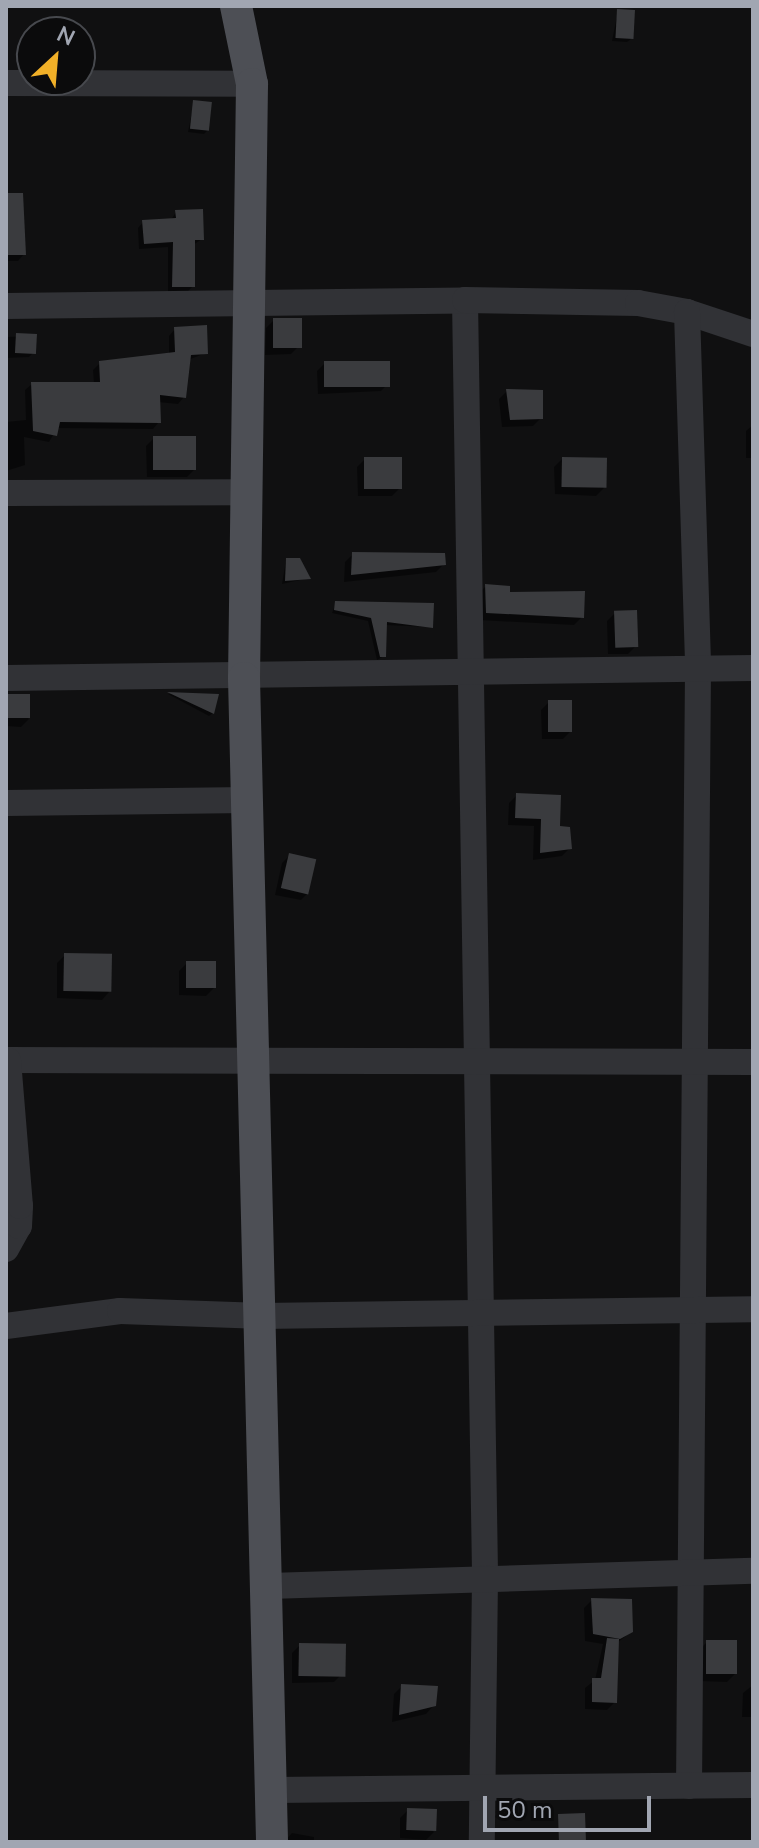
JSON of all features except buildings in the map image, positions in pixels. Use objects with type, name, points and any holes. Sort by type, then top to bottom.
[{"type":"main road","points":[[236,6],[244,23],[252,84],[250,303],[243,492],[244,678],[274,1790],[272,1842]]},
{"type":"street","points":[[6,83],[252,84]]},
{"type":"street","points":[[465,300],[477,1310],[485,1578],[486,1787],[482,1842]]},
{"type":"street","points":[[6,306],[465,300],[638,303],[687,312],[753,334]]},
{"type":"street","points":[[687,312],[698,669],[698,1061],[689,1786]]},
{"type":"street","points":[[6,493],[243,492]]},
{"type":"street","points":[[6,678],[244,678],[753,668]]},
{"type":"street","points":[[6,803],[248,800]]},
{"type":"street","points":[[6,1249],[19,1226],[20,1206],[7,1060],[252,1057],[753,1062]]},
{"type":"street","points":[[6,1326],[120,1311],[262,1316],[477,1310],[753,1309]]},
{"type":"street","points":[[269,1586],[753,1571]]},
{"type":"street","points":[[274,1790],[753,1785]]}]
